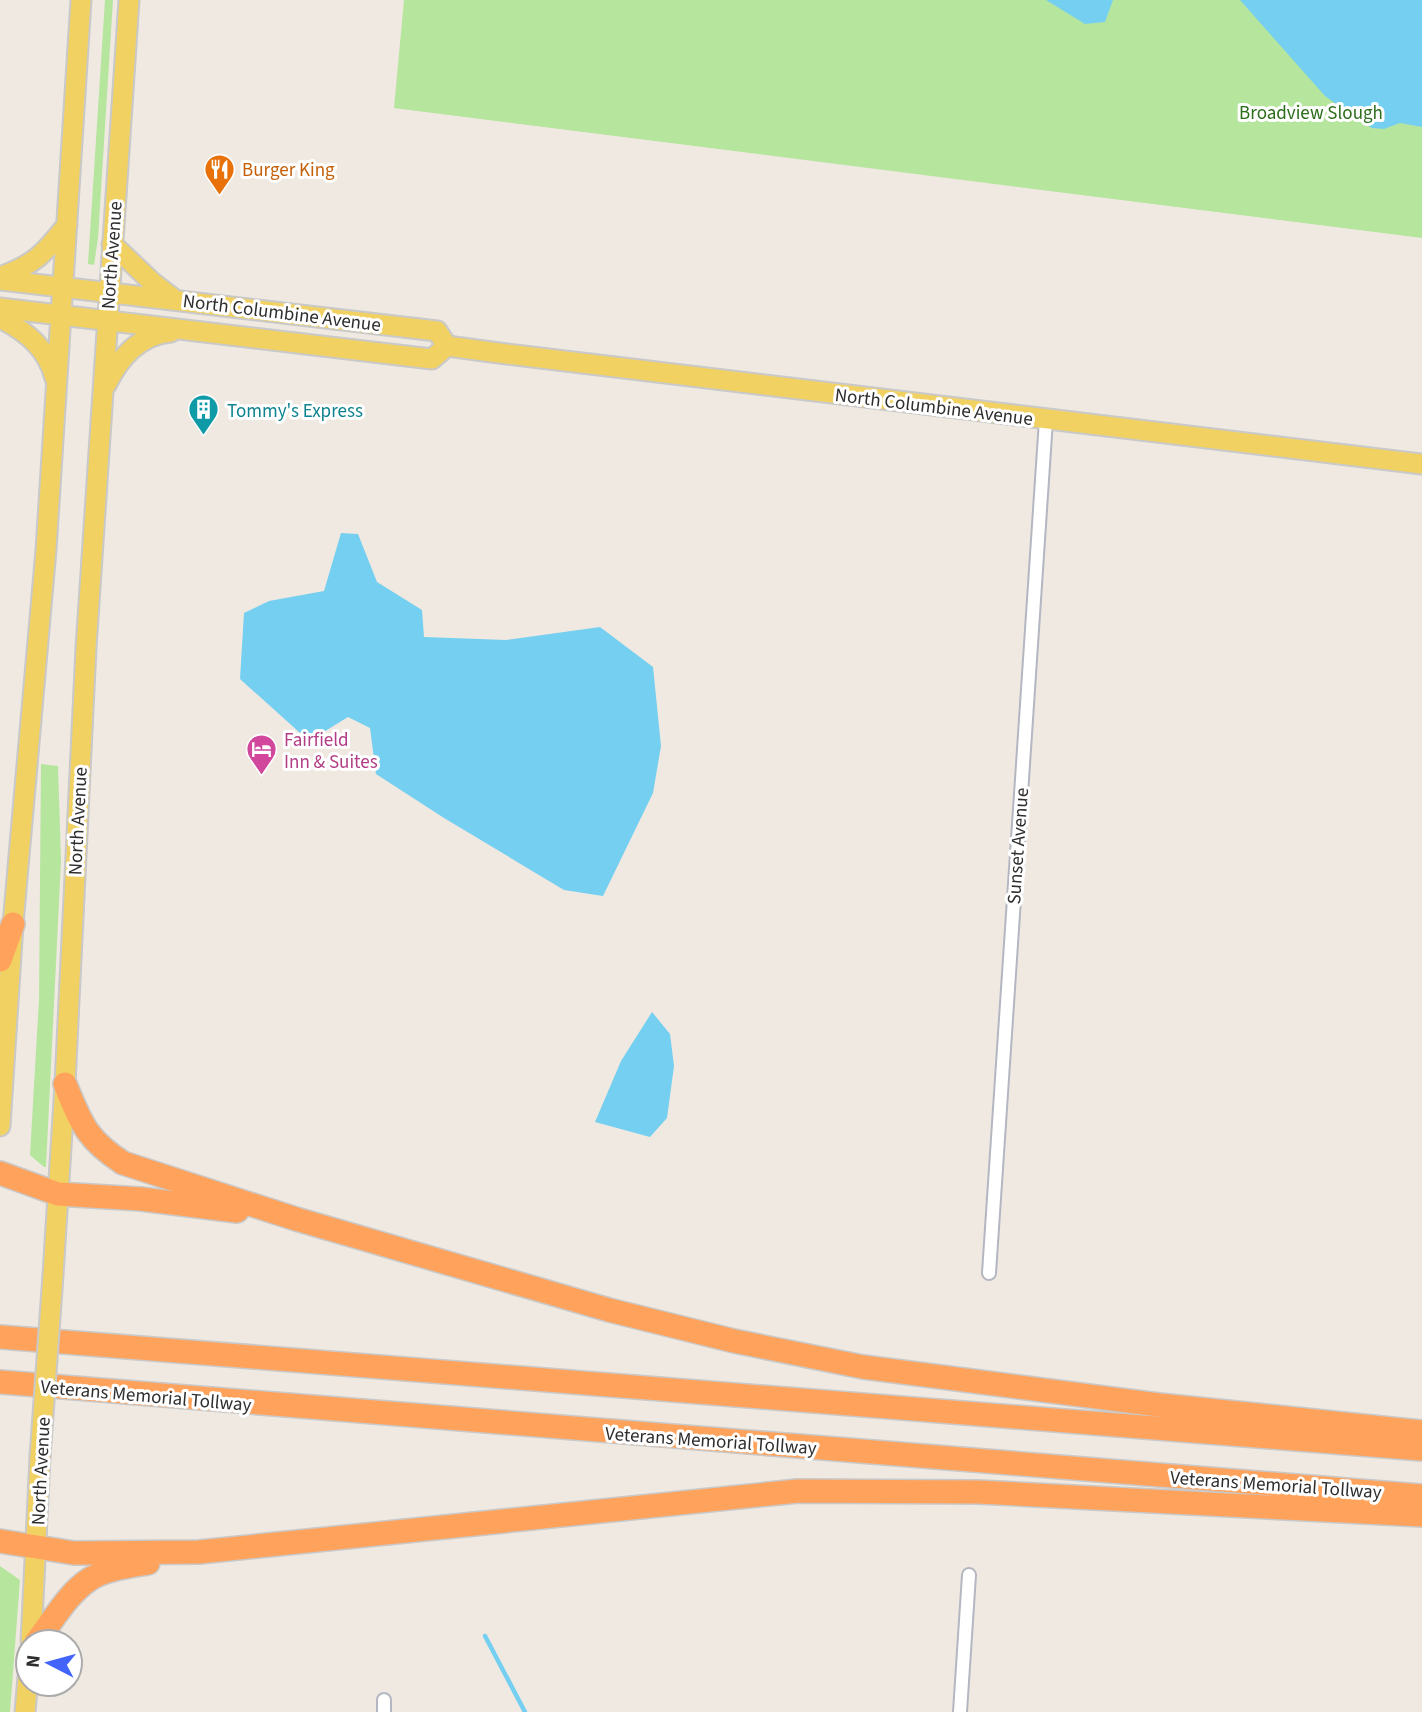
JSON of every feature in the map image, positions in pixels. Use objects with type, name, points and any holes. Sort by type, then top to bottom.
[{"type":"highway","points":[[0,960],[13,924]]},
{"type":"highway","points":[[65,1084],[89,1136],[123,1163],[296,1219],[609,1310],[734,1341],[863,1367],[1159,1405],[1422,1432]]},
{"type":"highway","points":[[0,1173],[58,1194],[141,1199],[296,1219]]},
{"type":"highway","points":[[0,1337],[1422,1449]]},
{"type":"highway","name":"Veterans Memorial Tollway","points":[[0,1382],[1422,1496]]},
{"type":"highway","points":[[0,1541],[74,1553],[198,1552],[798,1491],[978,1492],[1422,1515]]},
{"type":"highway","points":[[47,1628],[76,1590],[92,1578],[123,1568],[198,1552]]},
{"type":"main road","points":[[0,1126],[13,924],[46,550],[81,0]]},
{"type":"main road","name":"North Avenue","points":[[32,1628],[40,1457],[65,1084],[78,782],[130,0]]},
{"type":"main road","points":[[0,278],[29,266],[48,249],[67,225]]},
{"type":"main road","points":[[112,244],[174,299]]},
{"type":"main road","name":"North Columbine Avenue","points":[[0,278],[437,331],[447,346]]},
{"type":"main road","name":"North Columbine Avenue","points":[[0,308],[432,359],[447,346],[1422,464]]},
{"type":"main road","points":[[0,318],[26,333],[43,349],[57,386]]},
{"type":"main road","points":[[102,392],[118,362],[133,348],[155,334],[189,330]]},
{"type":"street","name":"Sunset Avenue","points":[[989,1273],[1046,419]]},
{"type":"street","points":[[960,1712],[970,1574]]},
{"type":"green space","points":[[105,0],[113,0],[94,265],[88,264]]},
{"type":"green space","name":"Broadview Slough","points":[[404,0],[1422,0],[1422,238],[394,108]]},
{"type":"green space","points":[[41,764],[58,766],[61,861],[46,1167],[30,1155],[39,999]]},
{"type":"green space","points":[[0,1566],[20,1580],[16,1628],[14,1628],[10,1712],[0,1712]]},
{"type":"water","points":[[1046,0],[1113,0],[1105,22],[1085,24]]},
{"type":"water","points":[[1240,0],[1422,0],[1422,127],[1400,123],[1384,129],[1372,128],[1360,121],[1325,96]]},
{"type":"water","points":[[341,533],[358,534],[377,582],[422,610],[424,637],[506,640],[600,627],[653,667],[661,746],[653,793],[603,896],[564,890],[376,774],[370,728],[348,717],[309,741],[240,679],[244,613],[269,601],[324,591]]},
{"type":"water","points":[[652,1012],[670,1034],[674,1066],[667,1118],[650,1137],[595,1122],[621,1061]]},
{"type":"waterway","points":[[485,1636],[525,1712]]},
{"type":"place","name":"Burger King","points":[[219,196]]},
{"type":"place","name":"Tommy's Express","points":[[204,437]]},
{"type":"place","name":"Fairfield Inn & Suites","points":[[261,777]]}]
